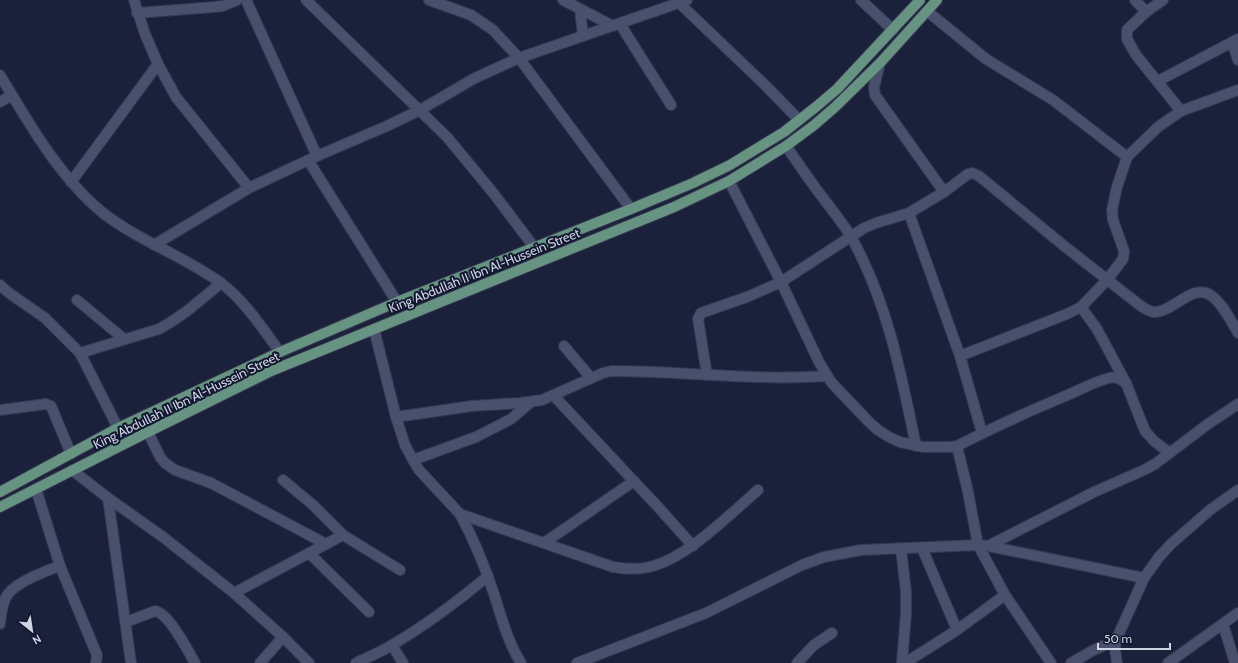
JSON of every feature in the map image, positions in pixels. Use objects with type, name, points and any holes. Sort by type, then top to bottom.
[{"type":"main road","name":"King Abdullah II Ibn Al-Hussein Street","points":[[0,492],[118,428],[280,352],[397,302],[631,209],[693,183],[730,165],[762,146],[799,120],[837,89],[920,0]]},
{"type":"main road","name":"King Abdullah II Ibn Al-Hussein Street","points":[[0,507],[271,371],[674,207],[729,181],[786,146],[834,108],[880,64],[937,0]]},
{"type":"main road","points":[[574,231],[581,245]]},
{"type":"main road","points":[[560,237],[566,251]]},
{"type":"street","points":[[134,0],[137,13],[158,64],[176,97],[249,188]]},
{"type":"street","points":[[137,13],[223,6],[237,0]]},
{"type":"street","points":[[246,0],[313,158],[397,302]]},
{"type":"street","points":[[306,0],[448,137],[534,247]]},
{"type":"street","points":[[429,0],[471,15],[481,21],[520,58],[631,209]]},
{"type":"street","points":[[563,0],[616,25],[671,105]]},
{"type":"street","points":[[861,0],[893,30]]},
{"type":"street","points":[[1135,0],[1146,12]]},
{"type":"street","points":[[1163,0],[1146,12],[1127,30],[1126,39],[1181,111]]},
{"type":"street","points":[[154,245],[249,188],[313,158],[364,137],[420,110],[475,78],[520,58],[681,1],[799,120]]},
{"type":"street","points":[[580,9],[583,36]]},
{"type":"street","points":[[927,11],[986,59],[1053,100],[1127,157]]},
{"type":"street","points":[[1158,81],[1235,40],[1238,60]]},
{"type":"street","points":[[71,182],[158,64]]},
{"type":"street","points":[[880,64],[874,87],[875,95],[944,192]]},
{"type":"street","points":[[0,75],[56,162],[71,182],[104,213],[130,231],[221,283],[240,300],[280,352]]},
{"type":"street","points":[[960,356],[1081,307],[1107,280],[1123,259],[1124,251],[1115,225],[1112,210],[1118,180],[1127,157],[1158,127],[1181,111],[1238,90]]},
{"type":"street","points":[[0,102],[12,95]]},
{"type":"street","points":[[786,146],[851,236],[879,299],[888,325],[903,384],[916,446]]},
{"type":"street","points":[[707,375],[698,319],[699,315],[747,297],[781,282],[851,236],[876,223],[909,213],[944,192],[968,174],[979,176],[1062,245],[1137,304],[1154,312],[1160,311],[1190,295],[1203,292],[1209,294],[1220,303],[1238,333]]},
{"type":"street","points":[[729,181],[827,376],[868,421],[878,430],[900,442],[916,446],[937,448],[957,446],[1020,415],[1109,378],[1121,379],[1126,383]]},
{"type":"street","points":[[909,213],[960,356],[982,433]]},
{"type":"street","points":[[80,353],[148,332],[171,322],[221,283]]},
{"type":"street","points":[[0,285],[9,294],[45,318],[80,353],[118,428]]},
{"type":"street","points":[[77,300],[124,339]]},
{"type":"street","points":[[1081,307],[1097,329],[1126,383],[1149,437],[1170,452]]},
{"type":"street","points":[[374,329],[396,417],[405,445],[413,460],[432,485],[460,514],[488,576],[508,635],[515,653],[521,663]]},
{"type":"street","points":[[564,346],[591,378]]},
{"type":"street","points":[[396,417],[472,406],[531,402],[554,396],[591,378],[611,371],[751,378],[827,376]]},
{"type":"street","points":[[554,396],[693,546]]},
{"type":"street","points":[[413,460],[476,437],[511,419],[531,402]]},
{"type":"street","points":[[0,410],[46,404],[52,406],[71,454]]},
{"type":"street","points":[[988,546],[1094,492],[1144,470],[1208,424],[1238,405]]},
{"type":"street","points":[[148,432],[160,457],[165,463],[175,470],[211,483],[326,544]]},
{"type":"street","points":[[957,446],[968,492],[978,546],[1005,595],[1051,663]]},
{"type":"street","points":[[72,470],[108,498],[163,536],[234,593],[283,637],[309,663]]},
{"type":"street","points":[[284,480],[313,505],[343,535],[400,570]]},
{"type":"street","points":[[544,543],[634,481]]},
{"type":"street","points":[[36,489],[60,566],[97,655],[96,663]]},
{"type":"street","points":[[460,514],[613,567],[631,570],[649,568],[693,546],[758,490]]},
{"type":"street","points":[[1117,663],[1115,649],[1116,640],[1144,578],[1171,544],[1210,510],[1238,490]]},
{"type":"street","points":[[108,498],[131,663]]},
{"type":"street","points":[[234,593],[343,535]]},
{"type":"street","points":[[577,663],[706,614],[802,565],[824,557],[861,550],[988,546],[1144,578]]},
{"type":"street","points":[[922,548],[958,630]]},
{"type":"street","points":[[901,549],[906,592],[906,614],[902,663]]},
{"type":"street","points":[[309,553],[369,612]]},
{"type":"street","points":[[0,624],[2,606],[8,594],[25,581],[60,566]]},
{"type":"street","points":[[356,663],[392,645],[458,600],[488,576]]},
{"type":"street","points":[[905,663],[958,630],[1005,595]]},
{"type":"street","points":[[126,622],[155,611],[159,612],[166,618],[196,663]]},
{"type":"street","points":[[1168,663],[1238,613]]},
{"type":"street","points":[[1223,624],[1235,663]]},
{"type":"street","points":[[797,663],[814,645],[832,633]]},
{"type":"street","points":[[260,663],[283,637]]},
{"type":"street","points":[[1071,663],[1116,640]]},
{"type":"street","points":[[392,645],[402,663]]}]
